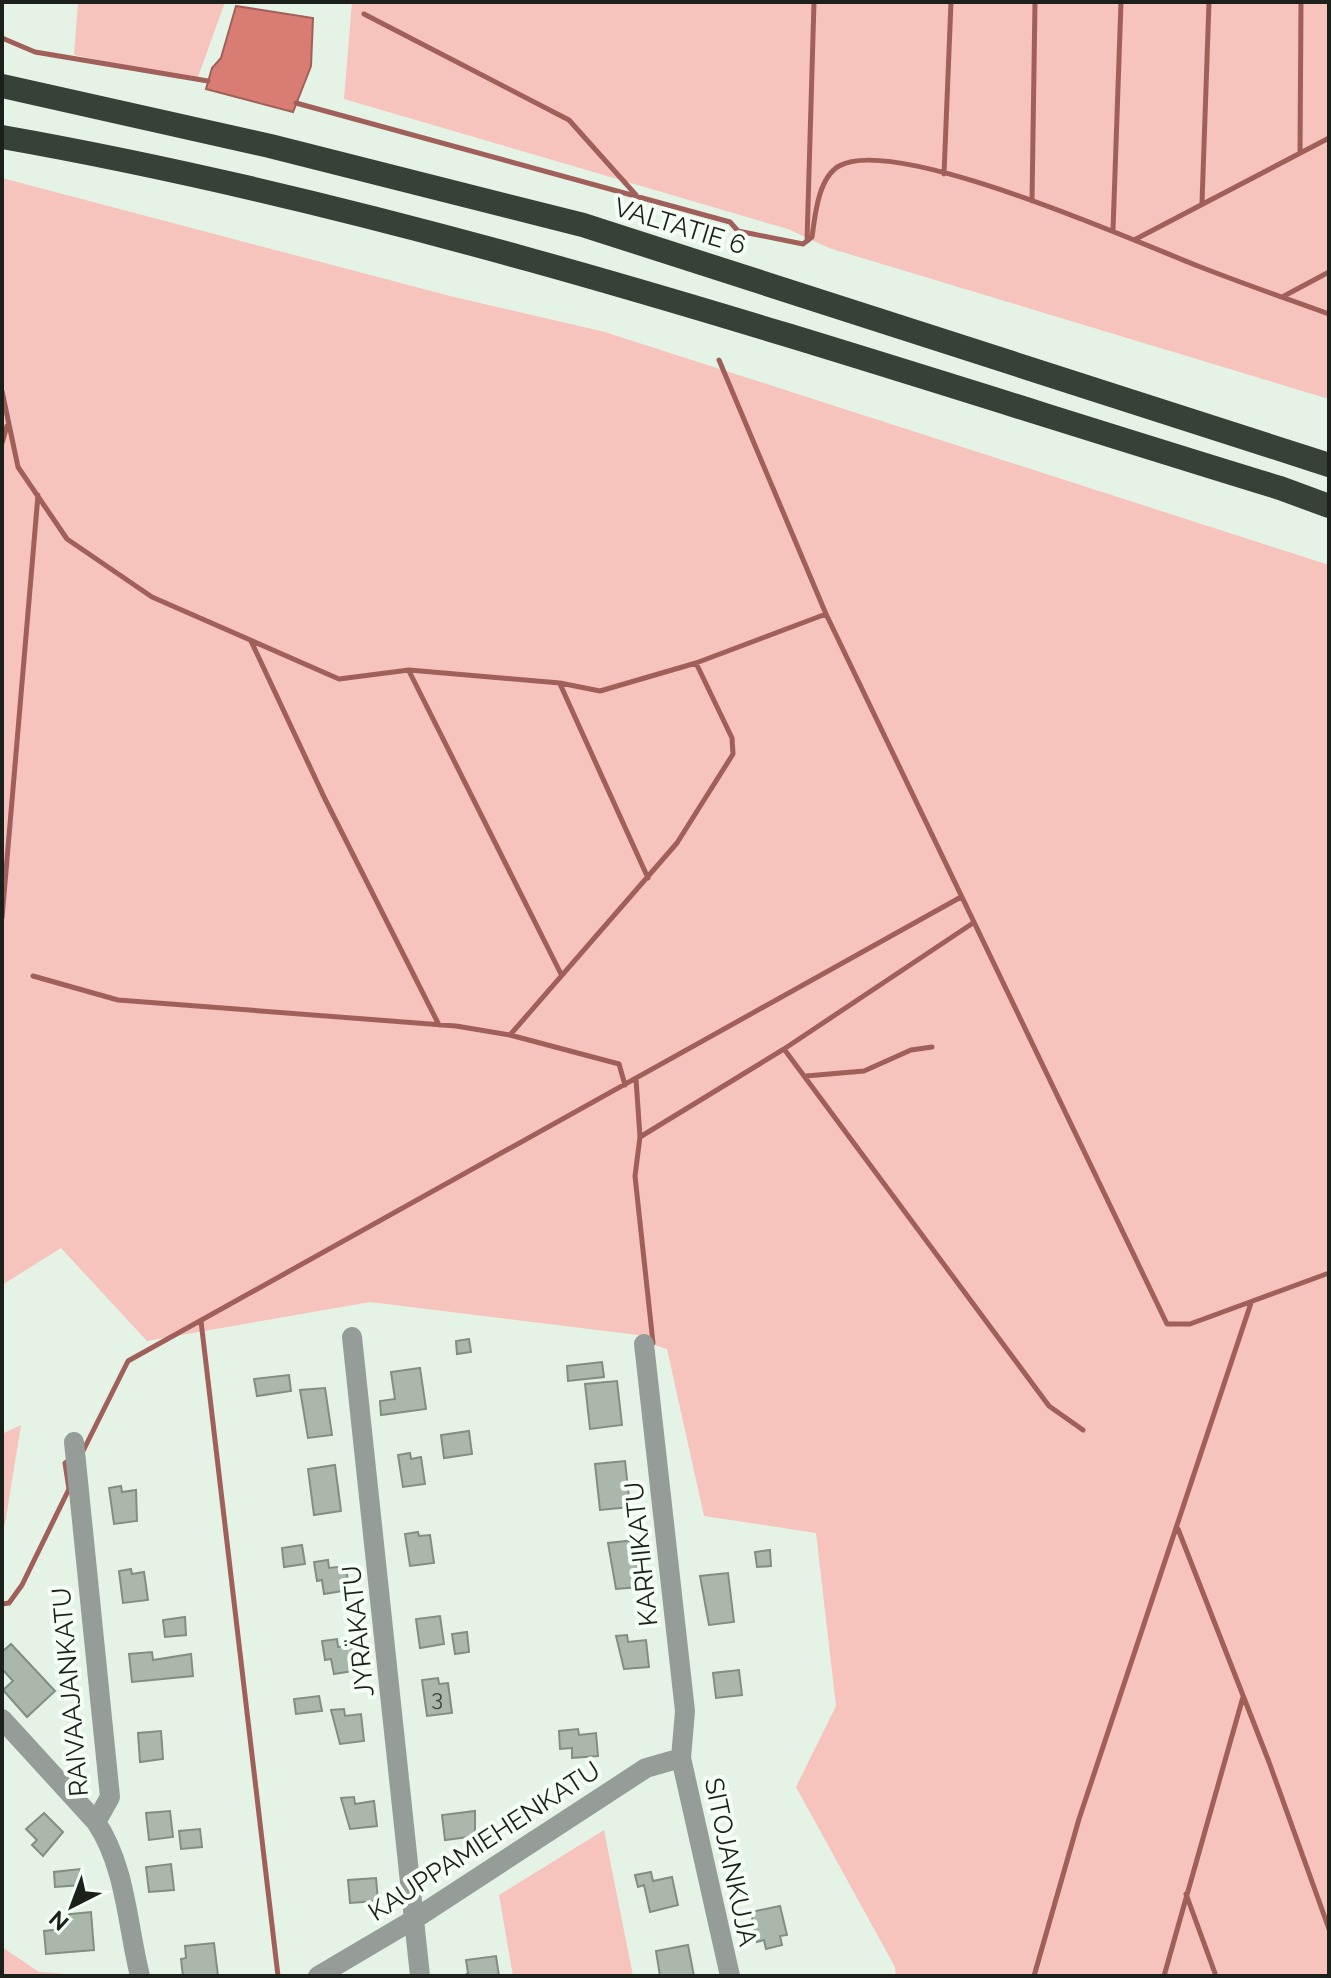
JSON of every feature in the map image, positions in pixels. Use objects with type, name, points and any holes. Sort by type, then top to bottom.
[{"type":"highway","name":"VALTATIE 6","points":[[2,86],[270,146],[583,225],[1329,465]]},
{"type":"highway","points":[[2,137],[268,190],[484,246],[1280,488],[1329,506]]},
{"type":"street","name":"JYRÄKATU","points":[[352,1337],[420,1976]]},
{"type":"street","name":"KARHIKATU","points":[[644,1344],[685,1711],[681,1758]]},
{"type":"street","name":"RAIVAAJANKATU","points":[[74,1442],[110,1797],[96,1822],[114,1859],[131,1922],[140,1976]]},
{"type":"street","points":[[2,1719],[96,1822]]},
{"type":"street","name":"KAUPPAMIEHENKATU","points":[[318,1976],[413,1920],[646,1768],[681,1758]]},
{"type":"street","name":"SITOJANKUJA","points":[[681,1758],[730,1976]]},
{"type":"shaded area","points":[[78,2],[225,2],[197,80],[74,55]]},
{"type":"shaded area","points":[[352,2],[1329,2],[1329,399],[829,248],[788,229],[344,99]]},
{"type":"shaded area","points":[[236,6],[313,18],[311,66],[293,112],[206,89],[212,68],[221,58]]},
{"type":"shaded area","points":[[2,178],[450,296],[605,332],[1329,565],[1329,1976],[896,1976],[895,1967],[796,1787],[836,1706],[816,1533],[704,1516],[667,1349],[645,1342],[638,1335],[370,1302],[147,1341],[61,1248],[2,1285]]},
{"type":"shaded area","points":[[21,1425],[5,1524],[2,1529],[2,1434]]},
{"type":"shaded area","points":[[604,1830],[633,1976],[513,1976],[499,1895]]},
{"type":"shaded area","points":[[2,1947],[39,1972],[94,1976],[2,1976]]},
{"type":"building","points":[[469,1339],[471,1352],[457,1354],[456,1341]]},
{"type":"building","points":[[602,1362],[604,1377],[568,1381],[567,1366]]},
{"type":"building","points":[[420,1368],[426,1409],[381,1415],[380,1401],[395,1399],[391,1372]]},
{"type":"building","points":[[289,1375],[291,1391],[257,1396],[254,1379]]},
{"type":"building","points":[[617,1381],[622,1425],[590,1429],[585,1384]]},
{"type":"building","points":[[325,1388],[332,1435],[308,1438],[300,1390]]},
{"type":"building","points":[[469,1431],[472,1454],[444,1458],[441,1435]]},
{"type":"building","points":[[410,1453],[411,1459],[421,1457],[425,1484],[403,1487],[398,1455]]},
{"type":"building","points":[[625,1461],[630,1507],[600,1510],[595,1464]]},
{"type":"building","points":[[335,1465],[341,1511],[314,1515],[308,1469]]},
{"type":"building","points":[[121,1486],[122,1492],[136,1490],[137,1521],[114,1524],[109,1488]]},
{"type":"building","points":[[418,1532],[419,1536],[430,1535],[434,1563],[410,1566],[405,1534]]},
{"type":"building","points":[[635,1540],[640,1587],[616,1589],[608,1543]]},
{"type":"building","points":[[302,1545],[305,1564],[284,1567],[282,1548]]},
{"type":"building","points":[[770,1550],[771,1566],[757,1567],[755,1552]]},
{"type":"building","points":[[328,1560],[329,1568],[346,1566],[349,1590],[324,1594],[322,1580],[317,1581],[314,1562]]},
{"type":"building","points":[[131,1569],[132,1574],[144,1572],[148,1600],[123,1603],[119,1571]]},
{"type":"building","points":[[728,1573],[734,1622],[709,1625],[700,1576]]},
{"type":"building","points":[[440,1616],[444,1644],[420,1648],[416,1619]]},
{"type":"building","points":[[185,1617],[186,1635],[165,1637],[163,1620]]},
{"type":"building","points":[[467,1632],[469,1652],[455,1654],[452,1634]]},
{"type":"building","points":[[627,1635],[628,1642],[646,1640],[649,1667],[624,1669],[616,1636]]},
{"type":"building","points":[[337,1639],[338,1647],[356,1645],[359,1670],[334,1674],[331,1659],[325,1660],[322,1641]]},
{"type":"building","points":[[11,1644],[55,1691],[27,1717],[3,1690],[13,1681],[2,1669],[2,1652]]},
{"type":"building","points":[[152,1652],[153,1660],[191,1654],[193,1676],[132,1682],[129,1654]]},
{"type":"building","points":[[739,1670],[742,1695],[716,1698],[713,1673]]},
{"type":"building","points":[[438,1678],[439,1684],[448,1683],[452,1713],[427,1716],[422,1680]]},
{"type":"building","points":[[319,1696],[322,1711],[296,1714],[294,1699]]},
{"type":"building","points":[[344,1709],[345,1716],[361,1714],[364,1741],[340,1744],[331,1710]]},
{"type":"building","points":[[578,1729],[579,1735],[596,1733],[598,1756],[572,1758],[572,1748],[560,1749],[559,1731]]},
{"type":"building","points":[[161,1731],[163,1759],[140,1762],[138,1733]]},
{"type":"building","points":[[354,1797],[355,1804],[374,1801],[377,1826],[350,1829],[341,1798]]},
{"type":"building","points":[[170,1811],[173,1837],[149,1840],[146,1813]]},
{"type":"building","points":[[475,1811],[475,1836],[445,1840],[442,1815]]},
{"type":"building","points":[[44,1813],[63,1832],[43,1856],[32,1845],[37,1840],[26,1829]]},
{"type":"building","points":[[200,1829],[202,1847],[181,1849],[179,1831]]},
{"type":"building","points":[[171,1864],[174,1890],[149,1892],[146,1867]]},
{"type":"building","points":[[80,1869],[82,1885],[55,1887],[54,1872]]},
{"type":"building","points":[[651,1872],[653,1881],[672,1877],[678,1905],[650,1912],[644,1885],[638,1887],[635,1875]]},
{"type":"building","points":[[376,1878],[378,1901],[350,1903],[348,1880]]},
{"type":"building","points":[[780,1906],[787,1935],[780,1936],[782,1945],[766,1949],[764,1940],[757,1942],[751,1912]]},
{"type":"building","points":[[91,1912],[94,1950],[46,1954],[44,1931],[63,1929],[61,1915]]},
{"type":"building","points":[[214,1943],[218,1976],[183,1976],[181,1959],[186,1958],[185,1946]]},
{"type":"building","points":[[688,1945],[694,1976],[660,1976],[656,1951]]},
{"type":"building","points":[[496,1956],[499,1976],[464,1976],[468,1973],[466,1960]]},
{"type":"waterway","points":[[807,241],[814,2]]},
{"type":"waterway","points":[[944,174],[951,2]]},
{"type":"waterway","points":[[1032,201],[1035,2]]},
{"type":"waterway","points":[[1113,230],[1121,2]]},
{"type":"waterway","points":[[1202,203],[1209,2]]},
{"type":"waterway","points":[[1300,153],[1301,2]]},
{"type":"waterway","points":[[364,14],[569,120],[636,195]]},
{"type":"waterway","points":[[2,38],[35,52],[208,81]]},
{"type":"waterway","points":[[296,103],[730,222],[738,231],[803,244],[807,241]]},
{"type":"waterway","points":[[1136,239],[1329,138]]},
{"type":"waterway","points":[[807,241],[812,237],[822,188],[839,166],[868,160],[910,165],[1016,195],[1329,314]]},
{"type":"waterway","points":[[1284,296],[1329,272]]},
{"type":"waterway","points":[[719,360],[826,614],[1167,1324],[1190,1324],[1329,1273]]},
{"type":"waterway","points":[[2,391],[18,467],[67,539],[152,597],[339,679],[409,670],[560,683],[600,691],[696,663],[826,614]]},
{"type":"waterway","points":[[2,443],[7,426]]},
{"type":"waterway","points":[[2,918],[38,495]]},
{"type":"waterway","points":[[251,641],[325,799],[439,1025]]},
{"type":"waterway","points":[[510,1035],[677,843],[733,754],[732,738],[696,663]]},
{"type":"waterway","points":[[409,671],[561,974]]},
{"type":"waterway","points":[[560,684],[648,878]]},
{"type":"waterway","points":[[83,1451],[128,1361],[961,897]]},
{"type":"waterway","points":[[640,1137],[784,1049],[973,923]]},
{"type":"waterway","points":[[33,976],[118,1000],[456,1026],[510,1035],[619,1064],[625,1085]]},
{"type":"waterway","points":[[806,1076],[864,1071],[911,1050],[932,1047]]},
{"type":"waterway","points":[[784,1049],[1049,1406],[1083,1430]]},
{"type":"waterway","points":[[636,1079],[640,1137],[635,1176],[653,1343]]},
{"type":"waterway","points":[[1034,1976],[1079,1819],[1251,1303]]},
{"type":"waterway","points":[[201,1321],[278,1976]]},
{"type":"waterway","points":[[2,1604],[9,1603],[22,1585],[69,1489],[65,1463],[71,1459]]},
{"type":"waterway","points":[[1178,1529],[1269,1762],[1329,1929]]},
{"type":"waterway","points":[[1164,1976],[1243,1697]]},
{"type":"waterway","points":[[1186,1894],[1216,1976]]}]
